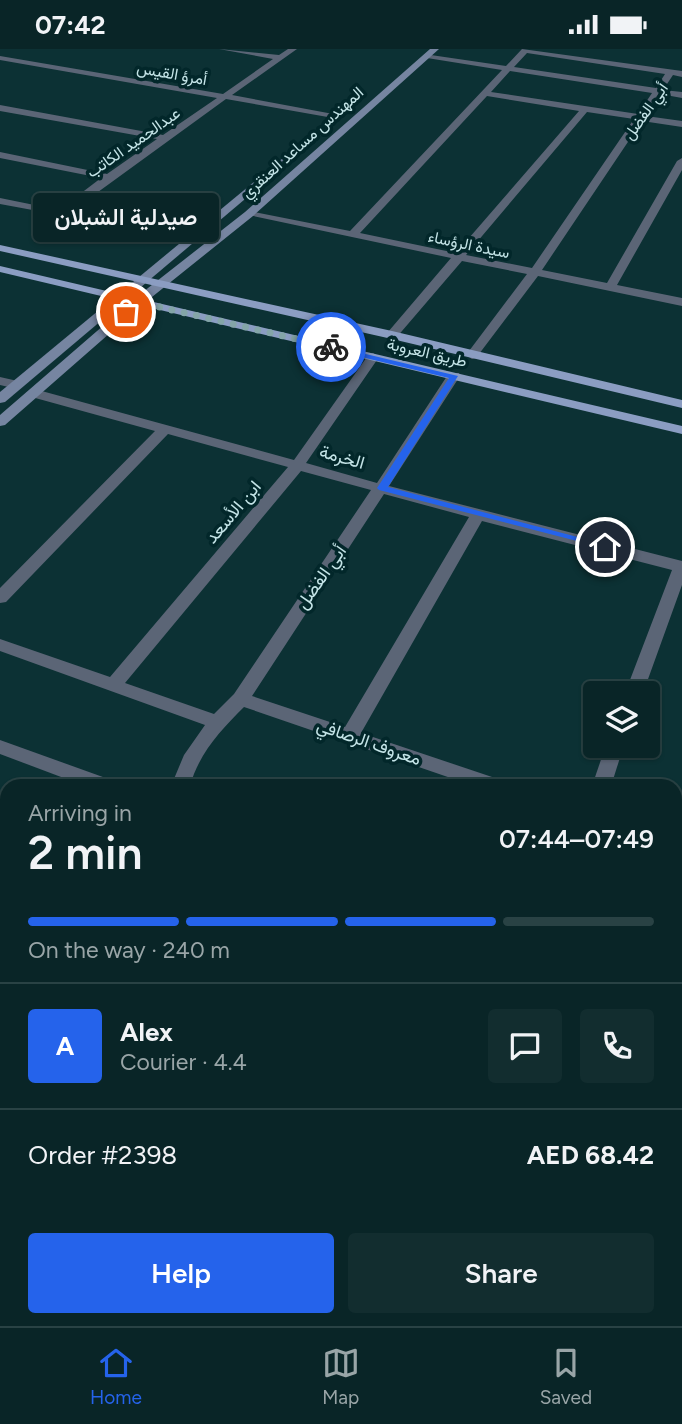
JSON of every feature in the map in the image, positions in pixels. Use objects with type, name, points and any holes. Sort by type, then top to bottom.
[{"type":"main road","name":"طريق العروبة","points":[[0,248],[392,335],[682,404]]},
{"type":"main road","name":"طريق العروبة","points":[[0,269],[682,430]]},
{"type":"street","points":[[223,49],[280,58]]},
{"type":"street","name":"عبدالحميد الكاتب","points":[[0,201],[61,214],[109,177],[293,49]]},
{"type":"street","points":[[353,235],[525,49],[615,59],[677,73]]},
{"type":"street","points":[[427,51],[682,95]]},
{"type":"street","name":"المهندس مساعد العنقري","points":[[374,87],[427,51]]},
{"type":"street","name":"المهندس مساعد العنقري","points":[[0,422],[138,302],[249,213],[427,51]]},
{"type":"street","name":"أمرؤ القيس","points":[[0,58],[339,116]]},
{"type":"street","name":"أبي الفضل","points":[[472,355],[534,274],[659,91],[677,73]]},
{"type":"street","points":[[484,93],[682,124]]},
{"type":"street","name":"المهندس مساعد العنقري","points":[[0,399],[357,101]]},
{"type":"street","points":[[0,108],[164,138]]},
{"type":"street","points":[[392,335],[584,110]]},
{"type":"street","points":[[0,155],[109,177]]},
{"type":"street","points":[[610,288],[668,192],[682,161]]},
{"type":"street","name":"سيدة الرؤساء","points":[[249,213],[534,274],[682,302]]},
{"type":"street","name":"ابن الأسعد","points":[[114,684],[298,464],[373,357]]},
{"type":"street","name":"أبي الفضل","points":[[183,779],[217,722],[241,699],[264,660],[382,488],[454,376]]},
{"type":"street","points":[[0,381],[17,385]]},
{"type":"street","name":"الخرمة","points":[[33,393],[478,515],[681,567]]},
{"type":"street","points":[[0,598],[166,428]]},
{"type":"street","points":[[350,735],[478,515]]},
{"type":"street","points":[[638,681],[681,567]]},
{"type":"street","points":[[0,645],[217,722]]},
{"type":"street","name":"معروف الرصافي","points":[[241,699],[477,779]]},
{"type":"street","points":[[0,747],[88,779]]},
{"type":"street","points":[[603,779],[611,758]]},
{"type":"way so far","points":[[126,312],[138,302],[331,347]]},
{"type":"place","name":"صيدلية الشبلان","points":[[126,312]]},
{"type":"route","points":[[331,347],[454,376],[382,488],[605,547]]}]
